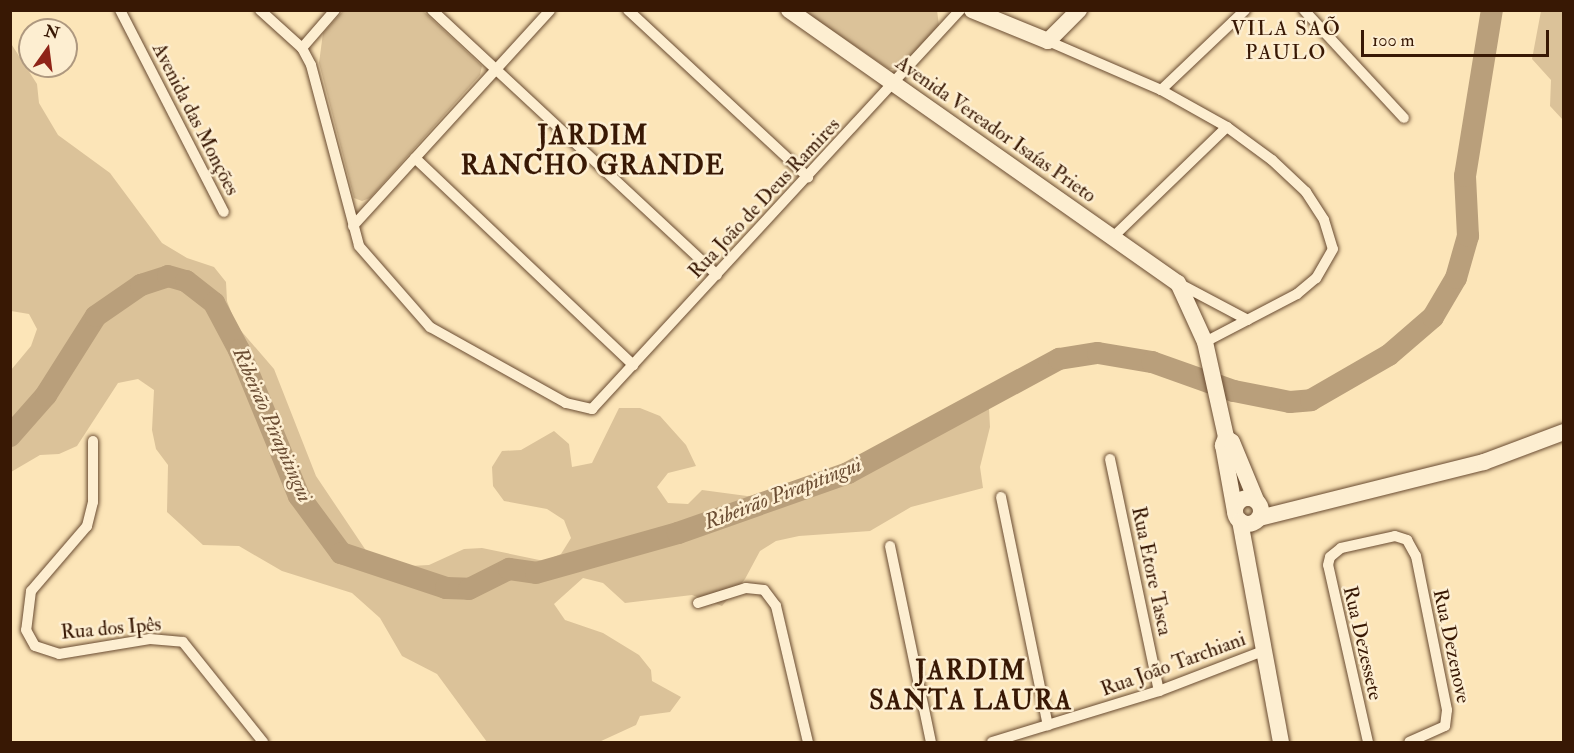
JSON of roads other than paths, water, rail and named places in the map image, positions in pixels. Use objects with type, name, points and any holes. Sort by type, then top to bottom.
[{"type":"main road","name":"Avenida Vereador Isaías Prieto","points":[[789,10],[1178,283],[1199,322],[1225,432],[1223,445],[1250,513]]},
{"type":"main road","points":[[972,10],[1048,41],[1079,10]]},
{"type":"main road","name":"Avenida Vereador Isaías Prieto","points":[[1225,432],[1232,442],[1250,513]]},
{"type":"main road","points":[[1281,742],[1263,651],[1248,556],[1250,513],[1311,504],[1484,462],[1563,432]]},
{"type":"street","name":"Avenida das Monções","points":[[120,10],[224,212]]},
{"type":"street","points":[[260,10],[302,48],[311,65],[353,226]]},
{"type":"street","points":[[302,48],[335,10]]},
{"type":"street","points":[[432,10],[717,275]]},
{"type":"street","points":[[353,226],[550,10]]},
{"type":"street","points":[[627,10],[808,177]]},
{"type":"street","name":"Rua João de Deus Ramires","points":[[353,226],[358,246],[430,327],[566,403],[592,409],[960,10]]},
{"type":"street","points":[[1161,90],[1245,10]]},
{"type":"street","points":[[1304,10],[1404,118]]},
{"type":"street","points":[[1048,41],[1161,90],[1227,127],[1272,160],[1306,192],[1324,220],[1333,249],[1316,278],[1297,294],[1248,320],[1206,347]]},
{"type":"street","points":[[1114,236],[1227,127]]},
{"type":"street","points":[[415,158],[633,365]]},
{"type":"street","name":"Avenida Vereador Isaías Prieto","points":[[1178,283],[1248,320]]},
{"type":"street","name":"Rua dos Ipês","points":[[93,441],[93,502],[87,526],[31,591],[26,630],[35,646],[59,654],[150,639],[183,642],[263,742]]},
{"type":"street","name":"Rua Etore Tasca","points":[[1110,459],[1159,692]]},
{"type":"street","points":[[1001,497],[1048,725]]},
{"type":"street","name":"Rua Dezessete","points":[[1368,742],[1328,565],[1334,552],[1384,537],[1404,538]]},
{"type":"street","name":"Rua Dezenove","points":[[1404,538],[1416,556],[1448,710],[1445,726],[1409,742]]},
{"type":"street","points":[[890,546],[931,742]]},
{"type":"street","points":[[698,603],[746,588],[764,590],[776,606],[808,742]]},
{"type":"street","name":"Rua João Tarchiani","points":[[992,742],[1159,692],[1263,651]]},
{"type":"waterway","name":"Ribeirão Pirapitingui","points":[[10,436],[46,395],[96,316],[141,285],[168,276],[186,281],[214,303],[239,350],[299,496],[341,553],[446,588],[469,589],[509,569],[536,573],[678,533],[848,473],[1059,359],[1098,353],[1152,362],[1234,391],[1290,402],[1311,400],[1389,355],[1433,317],[1456,278],[1468,236],[1465,176],[1492,10]]},
{"type":"district","name":"VILA SAÕ PAULO","points":[[1286,41]]},
{"type":"district","name":"JARDIM RANCHO GRANDE","points":[[593,152]]},
{"type":"district","name":"JARDIM SANTA LAURA","points":[[971,687]]}]
